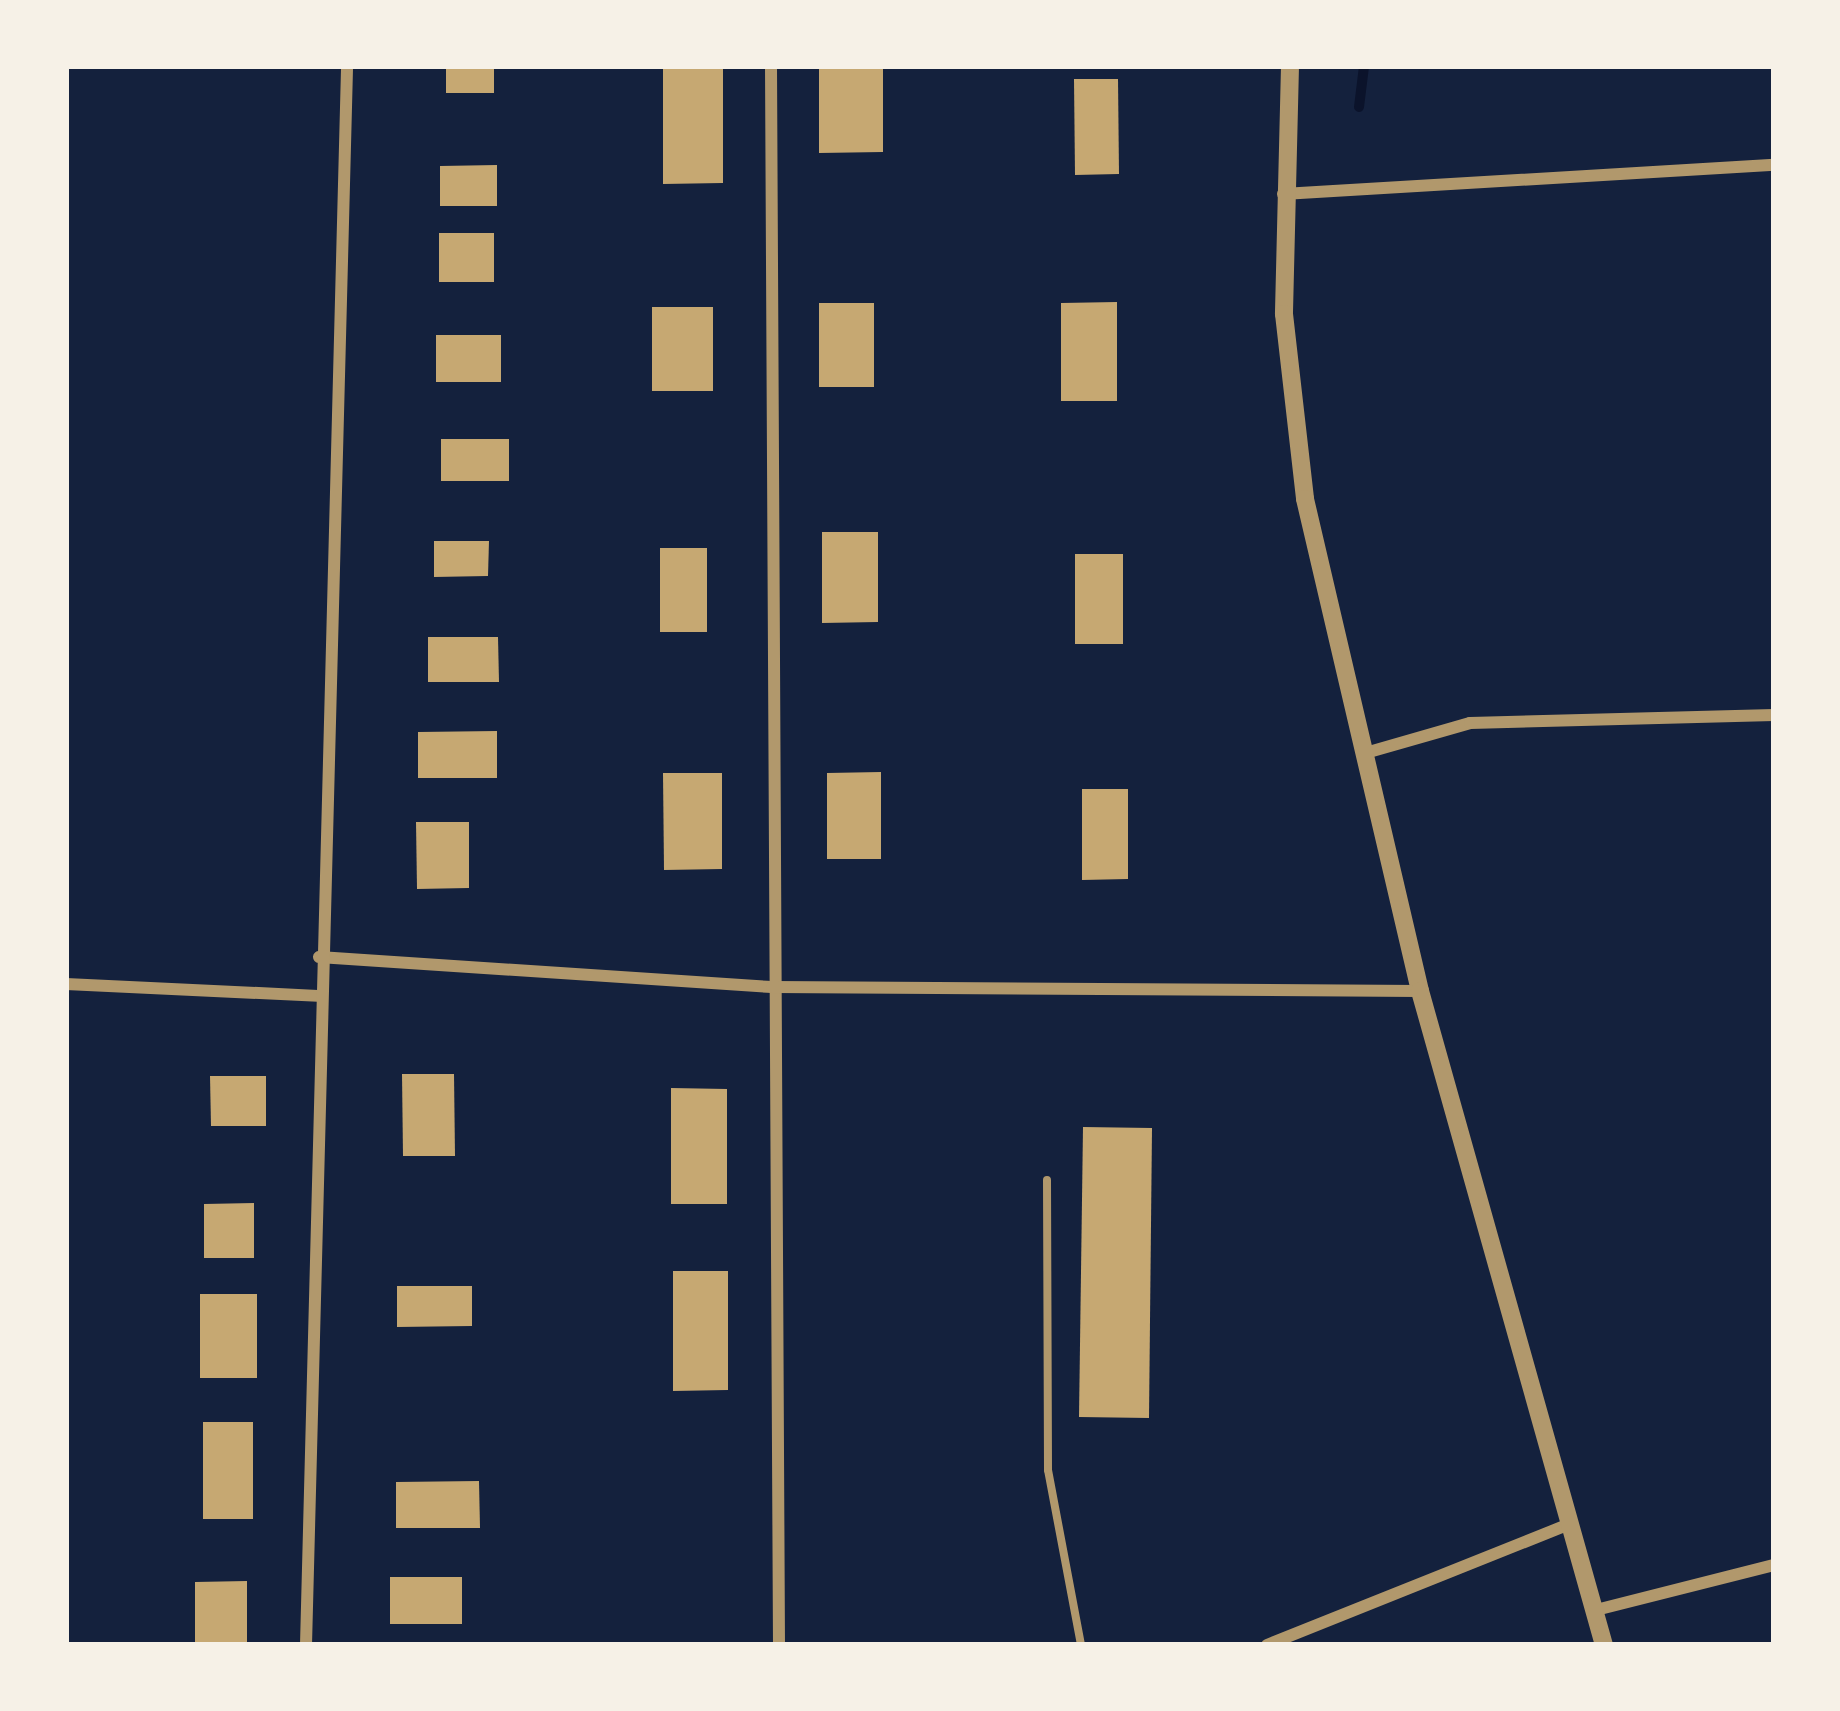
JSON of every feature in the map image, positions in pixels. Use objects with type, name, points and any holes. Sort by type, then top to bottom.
[{"type":"street","points":[[306,1645],[319,957],[347,66]]},
{"type":"street","points":[[771,66],[772,987],[779,1645]]},
{"type":"street","points":[[1290,66],[1282,194],[1284,314],[1305,500],[1420,991],[1604,1645]]},
{"type":"street","points":[[1282,194],[1774,165]]},
{"type":"street","points":[[1362,754],[1470,723],[1774,715]]},
{"type":"street","points":[[319,957],[772,987],[1420,991]]},
{"type":"street","points":[[66,984],[318,996]]},
{"type":"street","points":[[1268,1645],[1572,1523]]},
{"type":"street","points":[[1596,1610],[1774,1565]]},
{"type":"lane","points":[[1047,1180],[1048,1470],[1082,1645]]},
{"type":"building","points":[[446,66],[494,66],[494,93],[446,93]]},
{"type":"building","points":[[663,66],[723,66],[723,183],[663,184]]},
{"type":"building","points":[[819,66],[883,66],[883,152],[819,153]]},
{"type":"building","points":[[1074,79],[1118,79],[1119,174],[1075,175]]},
{"type":"building","points":[[497,165],[497,206],[440,206],[440,166]]},
{"type":"building","points":[[439,233],[494,233],[494,282],[439,282]]},
{"type":"building","points":[[1117,302],[1117,401],[1061,401],[1061,303]]},
{"type":"building","points":[[819,303],[874,303],[874,387],[819,387]]},
{"type":"building","points":[[652,307],[713,307],[713,391],[652,391]]},
{"type":"building","points":[[436,335],[501,335],[501,382],[436,382]]},
{"type":"building","points":[[441,439],[509,439],[509,481],[441,481]]},
{"type":"building","points":[[822,532],[878,532],[878,622],[822,623]]},
{"type":"building","points":[[434,541],[489,541],[488,576],[434,577]]},
{"type":"building","points":[[660,548],[707,548],[707,632],[660,632]]},
{"type":"building","points":[[1075,554],[1123,554],[1123,644],[1075,644]]},
{"type":"building","points":[[428,637],[498,637],[499,682],[428,682]]},
{"type":"building","points":[[497,731],[497,778],[418,778],[418,732]]},
{"type":"building","points":[[881,772],[881,859],[827,859],[827,773]]},
{"type":"building","points":[[663,773],[722,773],[722,869],[664,870]]},
{"type":"building","points":[[1082,789],[1128,789],[1128,879],[1082,880]]},
{"type":"building","points":[[416,822],[469,822],[469,888],[417,889]]},
{"type":"building","points":[[402,1074],[454,1074],[455,1156],[403,1156]]},
{"type":"building","points":[[210,1076],[266,1076],[266,1126],[211,1126]]},
{"type":"building","points":[[671,1088],[727,1089],[727,1204],[671,1204]]},
{"type":"building","points":[[1083,1127],[1152,1128],[1149,1418],[1079,1417]]},
{"type":"building","points":[[254,1203],[254,1258],[204,1258],[204,1204]]},
{"type":"building","points":[[673,1271],[728,1271],[728,1390],[673,1391]]},
{"type":"building","points":[[397,1286],[472,1286],[472,1326],[397,1327]]},
{"type":"building","points":[[200,1294],[257,1294],[257,1378],[200,1378]]},
{"type":"building","points":[[203,1422],[253,1422],[253,1519],[203,1519]]},
{"type":"building","points":[[479,1481],[480,1528],[396,1528],[396,1482]]},
{"type":"building","points":[[390,1577],[462,1577],[462,1624],[390,1624]]},
{"type":"building","points":[[247,1581],[247,1645],[195,1645],[195,1582]]},
{"type":"waterway","points":[[1359,107],[1364,66]]}]
